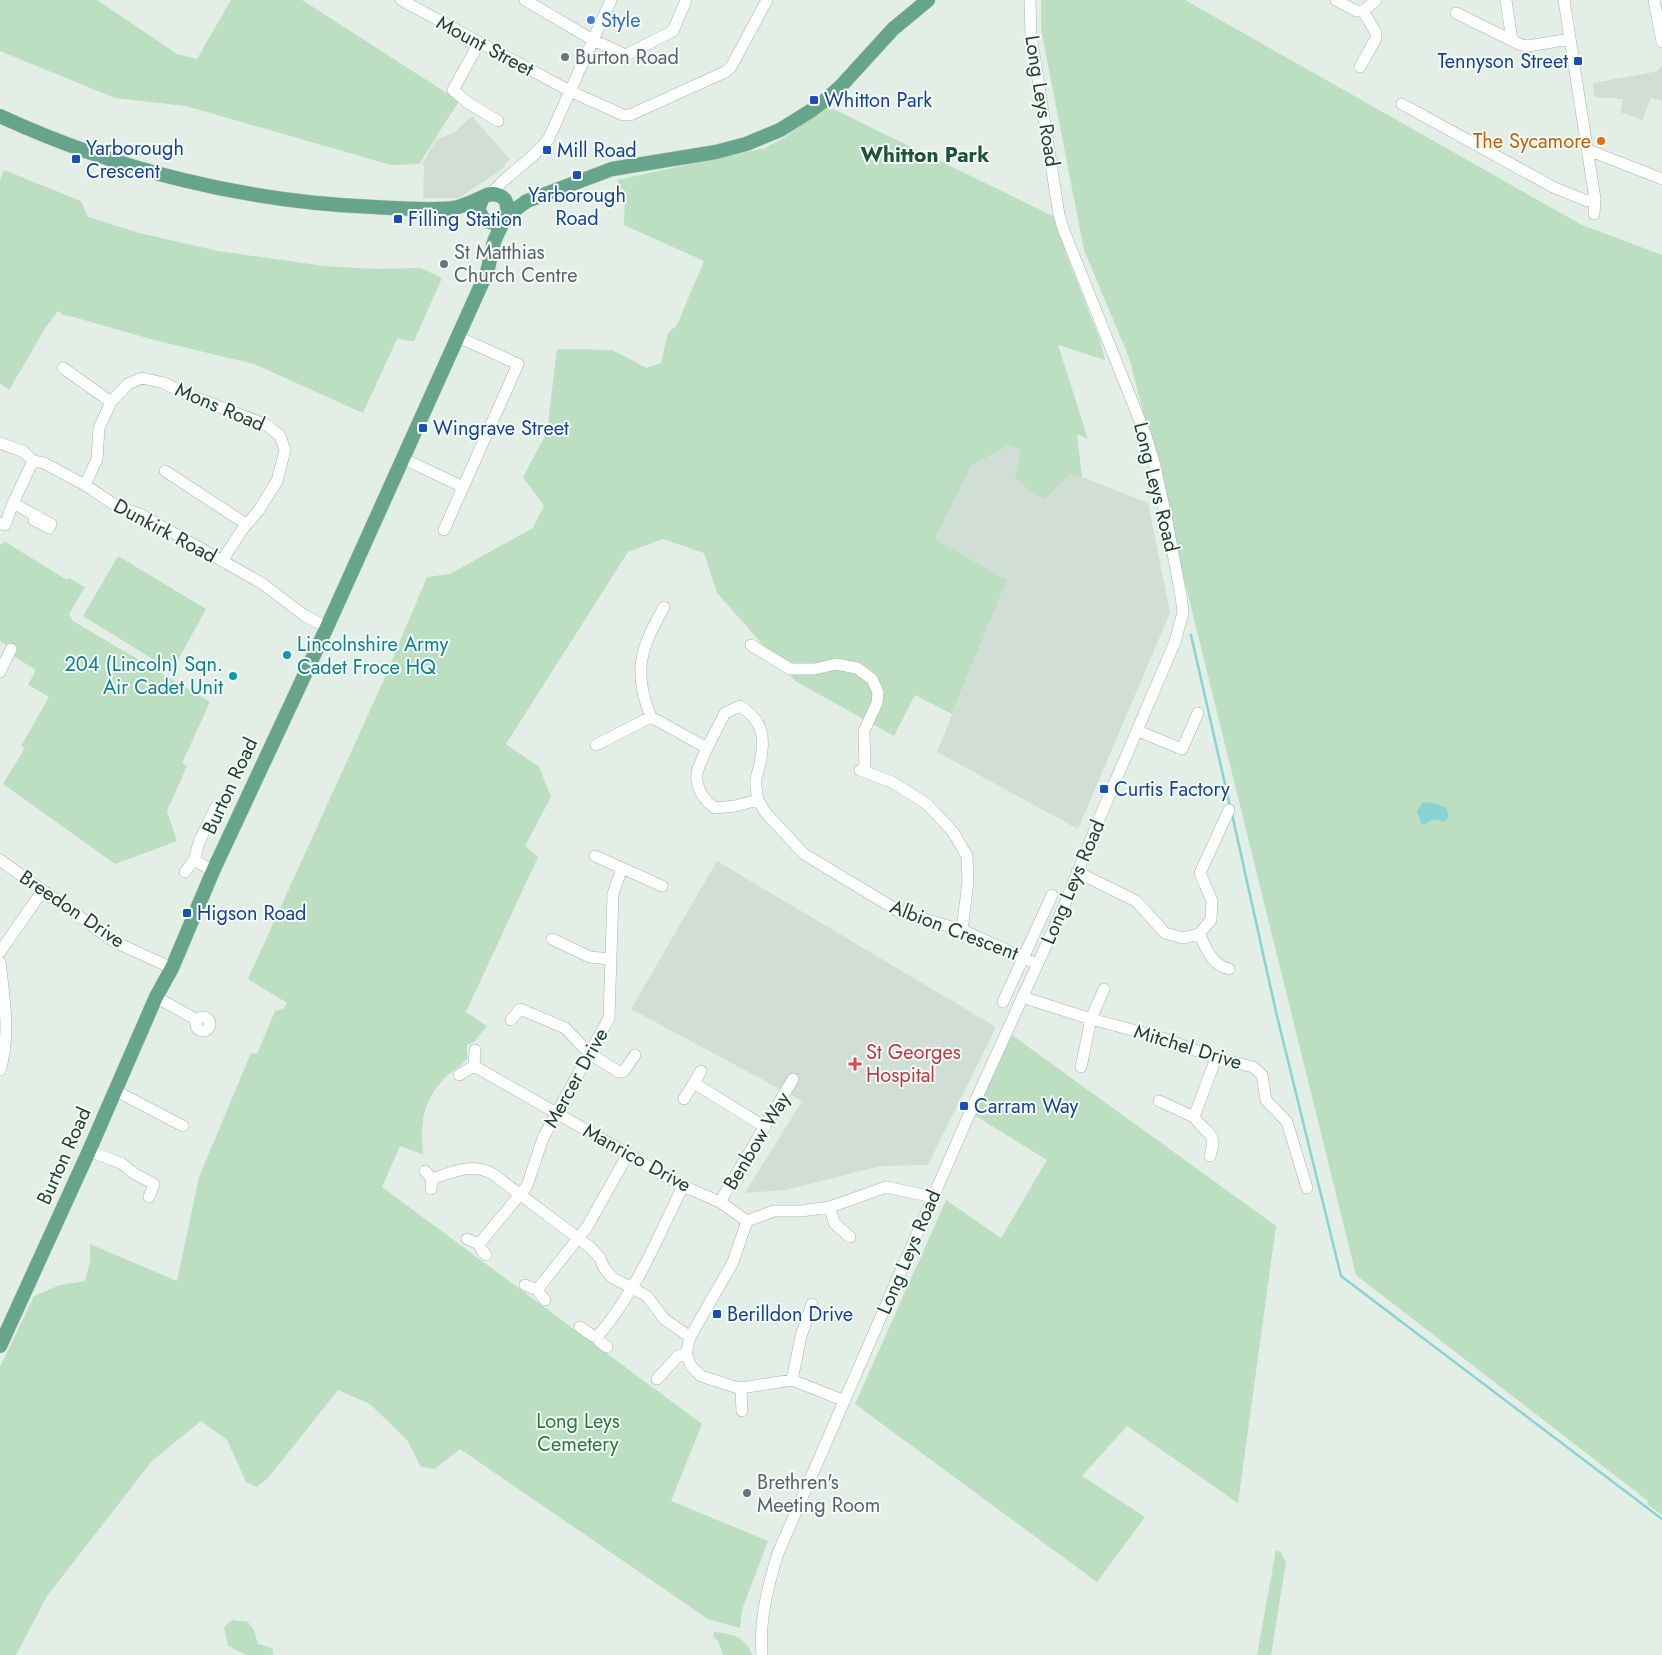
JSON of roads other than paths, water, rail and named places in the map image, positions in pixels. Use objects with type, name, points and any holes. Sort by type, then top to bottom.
[{"type":"main road","points":[[456,208],[494,223],[504,218],[527,200],[612,169],[716,152],[746,144],[780,130],[828,98],[893,29],[928,0]]},
{"type":"main road","points":[[0,116],[43,136],[115,162],[175,179],[262,197],[348,206],[456,208],[495,197],[527,200]]},
{"type":"main road","points":[[495,197],[508,209],[504,218]]},
{"type":"main road","points":[[494,243],[490,230],[482,218],[479,205],[495,197]]},
{"type":"main road","name":"Burton Road","points":[[1,1342],[116,1091],[156,997],[172,968],[212,871],[327,627],[458,337],[492,258],[494,243],[504,218]]},
{"type":"street","name":"Mount Street","points":[[402,0],[570,91]]},
{"type":"street","points":[[526,0],[593,40],[626,55],[673,31],[686,0]]},
{"type":"street","points":[[495,197],[498,184],[531,158],[549,138],[611,0]]},
{"type":"street","points":[[570,91],[615,112],[630,115],[725,72],[732,67],[767,0]]},
{"type":"street","name":"Long Leys Road","points":[[762,1655],[761,1635],[766,1593],[778,1553],[933,1198],[1064,906],[1178,634],[1183,612],[1166,516],[1153,458],[1059,215],[1031,34],[1030,0]]},
{"type":"street","points":[[1336,0],[1356,11],[1363,10],[1376,0]]},
{"type":"street","points":[[1506,0],[1512,41]]},
{"type":"street","points":[[1564,0],[1595,199],[1594,214]]},
{"type":"street","points":[[1654,0],[1662,42]]},
{"type":"street","points":[[1360,67],[1376,38],[1376,33],[1363,10]]},
{"type":"street","points":[[1456,13],[1521,45],[1528,46],[1570,39]]},
{"type":"street","points":[[480,43],[453,90],[467,102],[498,121]]},
{"type":"street","points":[[1402,104],[1553,187],[1587,201],[1595,199]]},
{"type":"street","points":[[1588,150],[1662,179]]},
{"type":"street","points":[[444,530],[518,364],[458,337]]},
{"type":"street","points":[[63,368],[111,402]]},
{"type":"street","name":"Mons Road","points":[[85,484],[97,460],[99,428],[111,402],[128,384],[142,378],[164,383],[186,394],[266,424],[280,436],[285,450],[277,481],[259,510],[246,524],[222,561]]},
{"type":"street","name":"Dunkirk Road","points":[[0,444],[24,452],[33,461],[44,463],[85,484],[118,507],[140,514],[262,584],[305,616],[327,627]]},
{"type":"street","points":[[402,458],[463,487]]},
{"type":"street","points":[[2,528],[33,461]]},
{"type":"street","points":[[165,471],[246,524]]},
{"type":"street","points":[[13,503],[37,516]]},
{"type":"street","points":[[664,607],[649,634],[640,668],[640,684],[643,697],[651,717],[707,748]]},
{"type":"street","points":[[751,645],[790,669],[815,669],[836,664],[857,668],[872,679],[878,692],[877,703],[864,731],[862,771],[892,782],[927,804],[953,832],[967,856],[968,882],[962,930]]},
{"type":"street","points":[[0,672],[11,650]]},
{"type":"street","points":[[740,706],[751,712],[759,723],[762,733],[762,754],[756,780],[758,800],[735,806],[715,808],[706,802],[696,775],[707,748],[725,713],[740,706]]},
{"type":"street","points":[[1138,731],[1182,749],[1198,713]]},
{"type":"street","points":[[596,745],[651,717]]},
{"type":"street","name":"Albion Crescent","points":[[758,800],[765,812],[804,854],[900,912],[962,930],[1037,964]]},
{"type":"street","points":[[185,872],[194,860],[199,842],[216,807]]},
{"type":"street","points":[[1077,872],[1136,901],[1165,933],[1183,938],[1198,934],[1211,920],[1212,901],[1200,873],[1229,810]]},
{"type":"street","points":[[595,856],[662,886]]},
{"type":"street","name":"Breedon Drive","points":[[0,860],[115,942],[172,968]]},
{"type":"street","points":[[194,860],[212,871]]},
{"type":"street","name":"Mercer Drive","points":[[479,1244],[529,1181],[543,1138],[609,1018],[614,894],[622,868]]},
{"type":"street","points":[[0,952],[43,890]]},
{"type":"street","points":[[1003,1002],[1052,895]]},
{"type":"street","points":[[1198,934],[1209,955],[1222,967],[1229,969]]},
{"type":"street","points":[[552,939],[590,957],[610,959]]},
{"type":"street","points":[[0,962],[6,1023],[4,1056],[0,1070]]},
{"type":"street","points":[[1081,1068],[1091,1019],[1104,989]]},
{"type":"street","points":[[156,997],[197,1020]]},
{"type":"street","name":"Mitchel Drive","points":[[1022,998],[1159,1037],[1216,1058],[1253,1067],[1262,1075],[1266,1100],[1287,1122],[1307,1188]]},
{"type":"street","points":[[511,1020],[520,1009],[565,1028],[590,1054],[619,1072],[624,1071],[635,1055]]},
{"type":"street","points":[[459,1075],[474,1066],[475,1050]]},
{"type":"street","points":[[1194,1117],[1216,1058]]},
{"type":"street","name":"Manrico Drive","points":[[474,1066],[652,1169],[683,1186],[720,1202],[747,1221]]},
{"type":"street","points":[[684,1099],[701,1071]]},
{"type":"street","name":"Benbow Way","points":[[720,1202],[793,1079]]},
{"type":"street","points":[[694,1083],[765,1127]]},
{"type":"street","points":[[116,1091],[185,1122],[179,1137]]},
{"type":"street","points":[[1159,1101],[1194,1117],[1201,1127],[1214,1139],[1210,1156]]},
{"type":"street","points":[[89,1151],[121,1163],[134,1174],[154,1184],[149,1197]]},
{"type":"street","points":[[538,1290],[595,1213],[628,1154]]},
{"type":"street","points":[[429,1180],[462,1169],[482,1168],[493,1174],[591,1248],[613,1278],[647,1296],[664,1319],[690,1337]]},
{"type":"street","points":[[598,1336],[618,1311],[632,1288],[683,1186]]},
{"type":"street","points":[[845,1401],[792,1380],[741,1388],[700,1376],[691,1366],[686,1354],[690,1337],[733,1262],[747,1221],[774,1211],[801,1211],[830,1206],[886,1187],[933,1198]]},
{"type":"street","points":[[830,1206],[834,1223],[850,1237]]},
{"type":"street","points":[[467,1239],[479,1244],[486,1255]]},
{"type":"street","points":[[525,1285],[538,1290],[545,1300]]},
{"type":"street","points":[[792,1380],[801,1336],[812,1304]]},
{"type":"street","points":[[580,1327],[593,1336],[598,1336]]},
{"type":"street","points":[[598,1336],[599,1341],[607,1347]]},
{"type":"street","points":[[657,1379],[678,1356],[686,1354]]},
{"type":"street","points":[[741,1388],[742,1411]]},
{"type":"water","points":[[1423,802],[1446,807],[1449,817],[1445,822],[1435,819],[1422,825],[1417,811]]},
{"type":"waterway","points":[[1191,635],[1230,806]]},
{"type":"waterway","points":[[1232,814],[1276,1012],[1341,1276],[1662,1519]]},
{"type":"place","name":"Style","points":[[591,20]]},
{"type":"place","name":"Burton Road","points":[[565,57]]},
{"type":"place","name":"Tennyson Street","points":[[1578,61]]},
{"type":"place","name":"Whitton Park","points":[[814,100]]},
{"type":"place","name":"The Sycamore","points":[[1601,141]]},
{"type":"place","name":"Mill Road","points":[[547,150]]},
{"type":"place","name":"Yarborough Crescent","points":[[76,159]]},
{"type":"place","name":"Yarborough Road","points":[[577,175]]},
{"type":"place","name":"Filling Station","points":[[398,219]]},
{"type":"place","name":"St Matthias Church Centre","points":[[444,264]]},
{"type":"place","name":"Wingrave Street","points":[[423,428]]},
{"type":"place","name":"Lincolnshire Army Cadet Froce HQ","points":[[287,655]]},
{"type":"place","name":"204 (Lincoln) Sqn. Air Cadet Unit","points":[[233,676]]},
{"type":"place","name":"Curtis Factory","points":[[1104,789]]},
{"type":"place","name":"Higson Road","points":[[187,913]]},
{"type":"place","name":"St Georges Hospital","points":[[855,1064]]},
{"type":"place","name":"Carram Way","points":[[964,1106]]},
{"type":"place","name":"Berilldon Drive","points":[[717,1314]]},
{"type":"place","name":"Brethren's Meeting Room","points":[[747,1493]]},
{"type":"district","name":"Whitton Park","points":[[925,155]]},
{"type":"park label","name":"Long Leys Cemetery","points":[[578,1432]]}]
